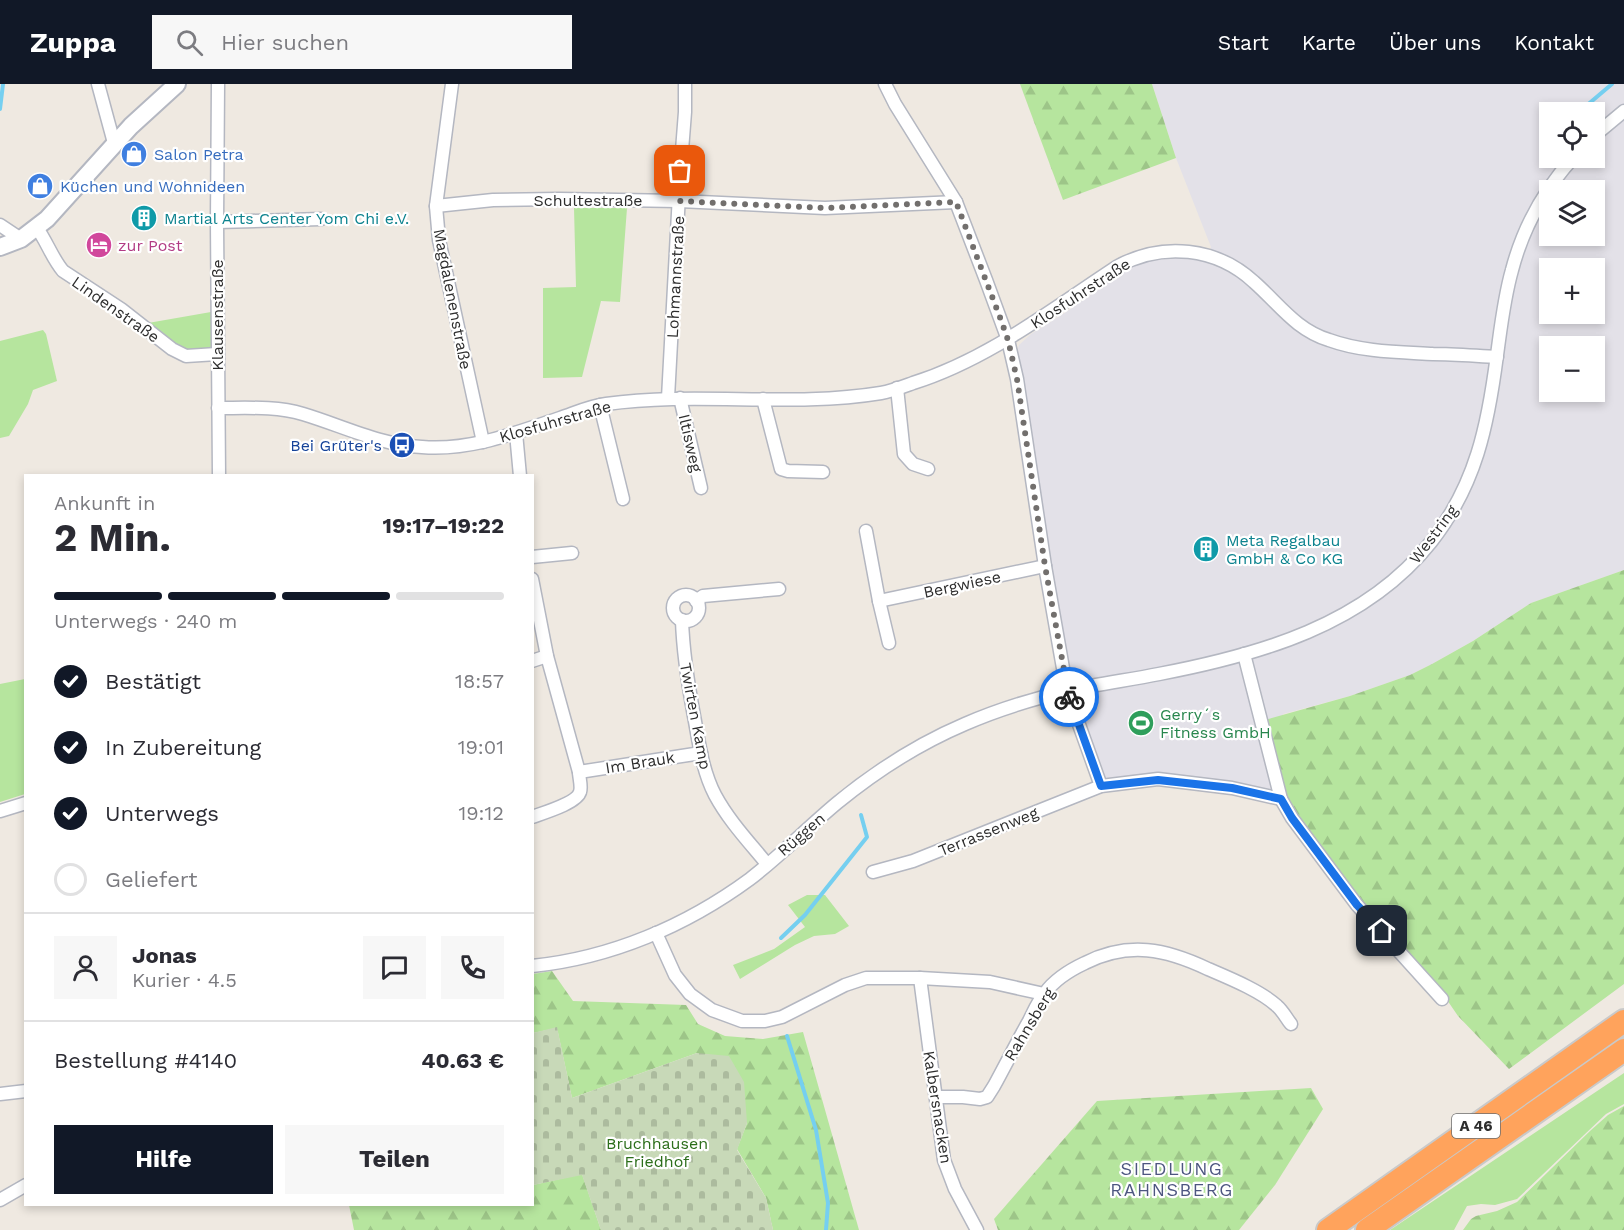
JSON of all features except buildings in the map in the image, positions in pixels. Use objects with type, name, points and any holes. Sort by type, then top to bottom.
[{"type":"highway","name":"A 46","points":[[1328,1230],[1624,1021]]},
{"type":"highway","name":"A 46","points":[[1367,1230],[1624,1050]]},
{"type":"street","points":[[98,84],[114,143]]},
{"type":"street","points":[[0,247],[21,239],[47,219],[114,143],[177,84]]},
{"type":"street","name":"Klausenstraße","points":[[218,84],[218,408]]},
{"type":"street","name":"Magdalenenstraße","points":[[452,84],[436,206],[443,263],[483,442]]},
{"type":"street","name":"Lohmannstraße","points":[[674,398],[678,201],[685,84]]},
{"type":"street","points":[[885,84],[956,202],[1008,340],[1017,379],[1066,691],[1101,786]]},
{"type":"street","points":[[1605,127],[1624,111]]},
{"type":"street","name":"Westring","points":[[1066,691],[1160,674],[1244,654],[1302,635],[1344,615],[1384,588],[1421,554],[1441,529],[1475,463],[1488,416],[1507,289],[1518,248],[1537,207],[1564,168]]},
{"type":"street","name":"Schultestraße","points":[[436,206],[493,200],[550,199],[678,201],[825,208],[956,202]]},
{"type":"street","points":[[217,222],[321,219]]},
{"type":"street","points":[[0,225],[21,239]]},
{"type":"street","name":"Lindenstraße","points":[[37,228],[56,263],[63,271],[121,309],[172,349],[186,356],[217,354]]},
{"type":"street","name":"Klosfuhrstraße","points":[[218,408],[273,408],[302,414],[402,445],[453,448],[516,433],[600,405],[636,400],[842,398],[883,393],[932,377],[969,361],[1008,340],[1128,260],[1156,252],[1185,251],[1216,258],[1238,269],[1256,283],[1299,325],[1308,332],[1330,341],[1389,352],[1497,357]]},
{"type":"street","points":[[897,388],[904,454],[913,464],[928,469]]},
{"type":"street","name":"Iltisweg","points":[[674,398],[701,488]]},
{"type":"street","points":[[763,399],[781,469],[823,472]]},
{"type":"street","points":[[600,405],[623,499]]},
{"type":"street","points":[[218,408],[219,474]]},
{"type":"street","points":[[516,433],[520,474]]},
{"type":"street","points":[[866,531],[889,643]]},
{"type":"street","points":[[534,557],[572,553]]},
{"type":"street","name":"Bergwiese","points":[[879,601],[1045,566]]},
{"type":"street","points":[[534,589],[547,656],[579,772],[581,790],[579,796],[573,801],[534,817]]},
{"type":"street","points":[[696,601],[703,596],[779,589]]},
{"type":"street","points":[[684,595],[693,597],[696,601],[698,614],[691,620],[682,620],[675,616],[673,612],[676,600],[684,595]]},
{"type":"street","name":"Twirten Kamp","points":[[682,620],[686,670],[701,753],[709,780],[723,809],[768,864]]},
{"type":"street","points":[[1244,654],[1281,799],[1292,818],[1357,905],[1442,999]]},
{"type":"street","points":[[534,660],[547,656]]},
{"type":"street","name":"Rüggen","points":[[534,966],[577,960],[603,953],[656,933],[703,910],[752,878],[851,792],[911,750],[975,720],[1066,691]]},
{"type":"street","name":"Im Brauk","points":[[579,772],[701,753]]},
{"type":"street","name":"Terrassenweg","points":[[873,872],[913,861],[1101,786],[1158,780],[1232,788],[1281,799]]},
{"type":"street","points":[[0,811],[24,804]]},
{"type":"street","points":[[656,933],[675,975],[690,994],[712,1010],[742,1020],[765,1021],[782,1017],[855,981],[877,978],[990,982],[1044,994]]},
{"type":"street","name":"Rahnsberg","points":[[936,1097],[980,1099],[987,1097],[1044,994],[1071,970],[1104,954],[1136,950],[1160,951],[1201,966],[1251,990],[1278,1007],[1291,1024]]},
{"type":"street","name":"Kalbersnacken","points":[[920,978],[946,1167],[977,1230]]},
{"type":"street","points":[[0,1094],[24,1091]]},
{"type":"street","points":[[0,1200],[24,1186]]},
{"type":"shaded area","points":[[1152,84],[1624,84],[1624,570],[1531,603],[1473,641],[1410,675],[1350,696],[1283,714],[1273,793],[1205,779],[1105,782],[1074,700],[1026,417],[1018,348],[1031,334],[1125,270],[1155,258],[1176,256],[1206,260],[1211,247],[1176,158]]},
{"type":"green space","points":[[1020,84],[1152,84],[1176,158],[1063,200]]},
{"type":"green space","points":[[574,208],[627,208],[620,302],[601,301],[582,377],[543,378],[543,288],[576,287]]},
{"type":"green space","points":[[211,312],[211,349],[183,352],[148,323]]},
{"type":"green space","points":[[43,330],[46,334],[57,381],[33,390],[28,404],[9,436],[0,438],[0,341]]},
{"type":"green space","points":[[1624,570],[1624,984],[1509,1069],[1458,1016],[1445,997],[1342,879],[1293,815],[1265,720],[1350,696],[1410,675],[1473,641],[1531,603]]},
{"type":"green space","points":[[24,679],[24,794],[0,802],[0,684]]},
{"type":"green space","points":[[807,895],[825,895],[849,926],[835,934],[814,936],[795,945],[740,979],[733,965],[774,949],[805,927],[788,905]]},
{"type":"green space","points":[[552,971],[573,1001],[686,1005],[698,1024],[725,1036],[763,1039],[803,1032],[859,1230],[773,1230],[766,1198],[737,1149],[747,1123],[697,1053],[572,1098],[557,1028],[534,1033],[534,974]]},
{"type":"green space","name":"Bruchhausen Friedhof","points":[[557,1027],[572,1098],[697,1053],[729,1056],[744,1082],[747,1123],[737,1150],[766,1198],[773,1230],[601,1230],[582,1175],[534,1185],[534,1033]]},
{"type":"green space","points":[[1624,1073],[1624,1104],[1606,1114],[1517,1199],[1495,1205],[1467,1206],[1454,1230],[1390,1230]]},
{"type":"green space","points":[[1311,1088],[1323,1109],[1275,1185],[1239,1230],[998,1230],[994,1219],[1097,1101]]},
{"type":"green space","points":[[1624,1106],[1624,1230],[1463,1230],[1476,1216],[1497,1211],[1517,1202],[1590,1131],[1608,1115]]},
{"type":"green space","points":[[582,1174],[601,1230],[354,1230],[349,1206],[534,1206],[534,1185]]},
{"type":"waterway","points":[[0,109],[3,84]]},
{"type":"waterway","points":[[1591,102],[1612,84]]},
{"type":"waterway","points":[[781,938],[805,915],[867,837],[861,815]]},
{"type":"waterway","points":[[787,1036],[816,1130],[828,1203],[826,1230]]},
{"type":"way so far","points":[[680,171],[678,201],[825,208],[956,202],[1008,340],[1017,379],[1045,566],[1066,691],[1069,697]]},
{"type":"place","name":"Salon Petra","points":[[134,154]]},
{"type":"place","name":"Küchen und Wohnideen","points":[[40,186]]},
{"type":"place","name":"Martial Arts Center Yom Chi e.V.","points":[[144,218]]},
{"type":"place","name":"zur Post","points":[[99,245]]},
{"type":"place","name":"Bei Grüter's","points":[[402,445]]},
{"type":"place","name":"Meta Regalbau GmbH & Co KG","points":[[1206,549]]},
{"type":"place","name":"Gerry´s Fitness GmbH","points":[[1141,723]]},
{"type":"district","name":"SIEDLUNG RAHNSBERG","points":[[1172,1179]]},
{"type":"route","points":[[1069,697],[1101,786],[1158,780],[1232,788],[1281,799],[1292,818],[1357,905],[1382,931]]}]
